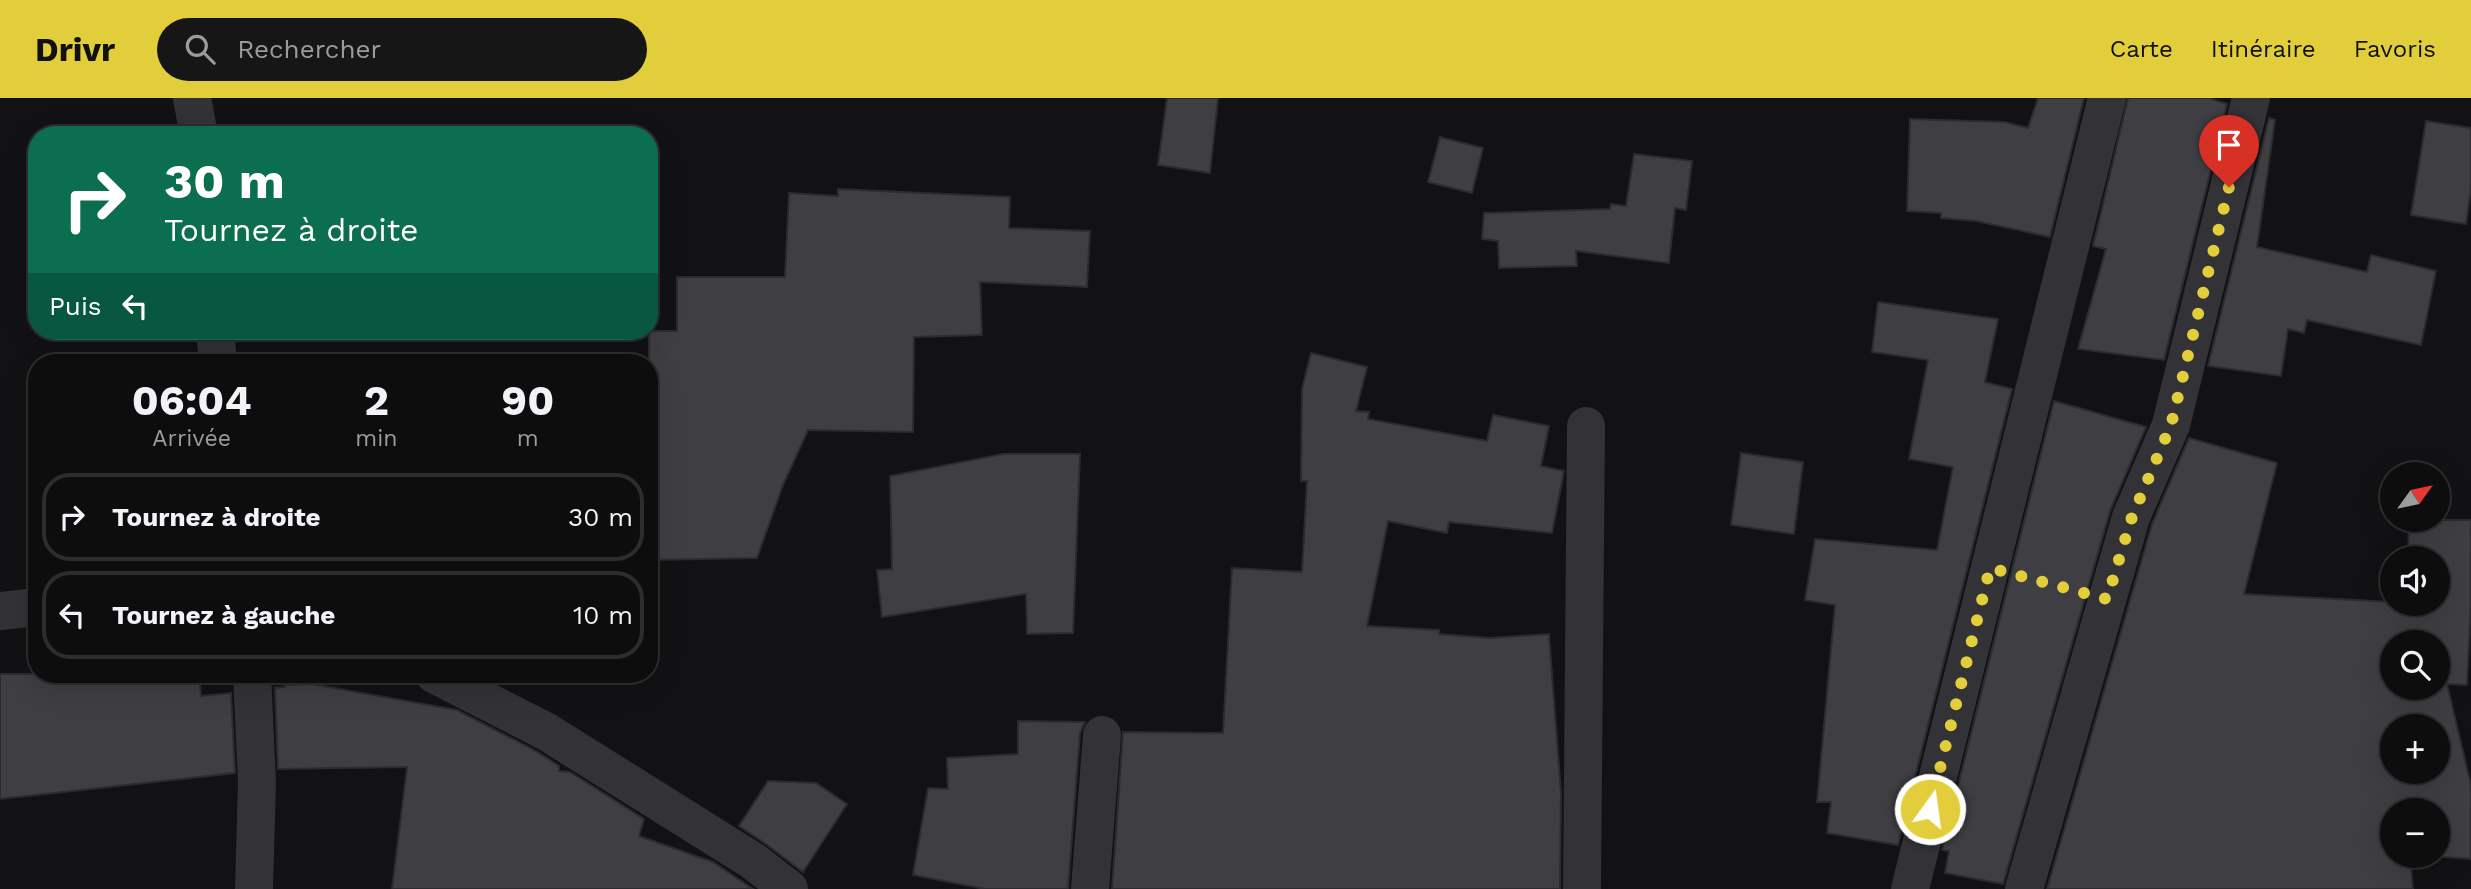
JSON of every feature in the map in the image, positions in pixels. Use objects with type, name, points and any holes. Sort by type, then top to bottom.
[{"type":"street","points":[[192,98],[197,126]]},
{"type":"street","points":[[1910,889],[2107,98]]},
{"type":"street","points":[[2024,889],[2132,517],[2171,425],[2251,98]]},
{"type":"street","points":[[1582,889],[1586,426]]},
{"type":"street","points":[[0,611],[28,608]]},
{"type":"street","points":[[252,683],[257,782],[254,889]]},
{"type":"street","points":[[452,683],[547,732],[753,860],[789,889]]},
{"type":"street","points":[[1090,889],[1102,735]]},
{"type":"path","points":[[1990,568],[2107,599]]},
{"type":"building","points":[[1167,98],[1218,98],[1210,173],[1158,165]]},
{"type":"building","points":[[2038,98],[2084,98],[2050,237],[1976,221],[1941,218],[1941,213],[1907,211],[1910,119],[2005,122],[2028,128]]},
{"type":"building","points":[[2128,98],[2209,98],[2227,104],[2164,360],[2078,349],[2106,249],[2093,246]]},
{"type":"building","points":[[2269,118],[2275,120],[2257,247],[2367,272],[2371,255],[2436,271],[2421,345],[2307,320],[2304,333],[2288,329],[2281,376],[2208,366]]},
{"type":"building","points":[[2426,121],[2471,128],[2471,189],[2466,224],[2411,215]]},
{"type":"building","points":[[1440,137],[1483,148],[1472,193],[1428,182]]},
{"type":"building","points":[[1634,154],[1692,161],[1686,210],[1675,208],[1669,263],[1576,251],[1577,266],[1499,268],[1498,241],[1482,239],[1484,213],[1610,209],[1611,204],[1626,206]]},
{"type":"building","points":[[838,189],[1010,197],[1009,228],[1090,231],[1087,287],[980,282],[982,335],[914,337],[913,432],[808,430],[783,485],[757,558],[658,560],[658,354],[649,354],[649,340],[658,340],[658,331],[677,331],[677,277],[785,277],[789,193],[838,196]]},
{"type":"building","points":[[1878,302],[1998,319],[1985,382],[2012,389],[1898,845],[1827,833],[1831,802],[1817,802],[1835,605],[1805,600],[1815,539],[1937,550],[1953,467],[1909,459],[1928,360],[1872,352]]},
{"type":"building","points":[[1311,353],[1367,367],[1356,411],[1369,412],[1368,419],[1487,441],[1493,415],[1549,426],[1541,466],[1564,471],[1552,533],[1449,522],[1447,533],[1388,521],[1367,626],[1439,630],[1439,634],[1489,638],[1549,634],[1561,793],[1560,889],[1112,889],[1123,732],[1223,733],[1232,568],[1302,572],[1307,481],[1301,481],[1302,389]]},
{"type":"building","points":[[2054,401],[2146,427],[2110,511],[2003,884],[1945,873],[1949,851],[1942,850]]},
{"type":"building","points":[[2189,438],[2277,463],[2244,594],[2380,601],[2380,616],[2450,616],[2450,546],[2408,546],[2409,532],[2450,532],[2450,520],[2471,520],[2467,685],[2450,684],[2450,630],[2380,630],[2380,700],[2450,700],[2450,697],[2471,785],[2471,859],[2450,857],[2450,798],[2380,798],[2380,868],[2411,868],[2413,889],[2047,889],[2152,524]]},
{"type":"building","points":[[1741,453],[1803,462],[1794,534],[1731,525]]},
{"type":"building","points":[[1003,454],[1080,454],[1073,633],[1027,634],[1026,594],[882,617],[877,570],[892,569],[890,476]]},
{"type":"building","points":[[0,674],[28,674],[28,683],[200,683],[201,696],[231,693],[235,773],[0,799]]},
{"type":"building","points":[[312,684],[457,710],[536,751],[559,766],[559,771],[570,772],[644,819],[639,836],[713,862],[753,889],[392,889],[407,767],[278,769],[275,688]]},
{"type":"building","points":[[1018,721],[1085,722],[1080,733],[1068,889],[985,889],[913,875],[928,788],[948,789],[947,758],[1018,754]]},
{"type":"building","points":[[768,781],[816,783],[847,804],[803,872],[739,826]]},
{"type":"route","points":[[1930,809],[1990,568],[2107,599],[2132,517],[2171,425],[2229,187]]}]
